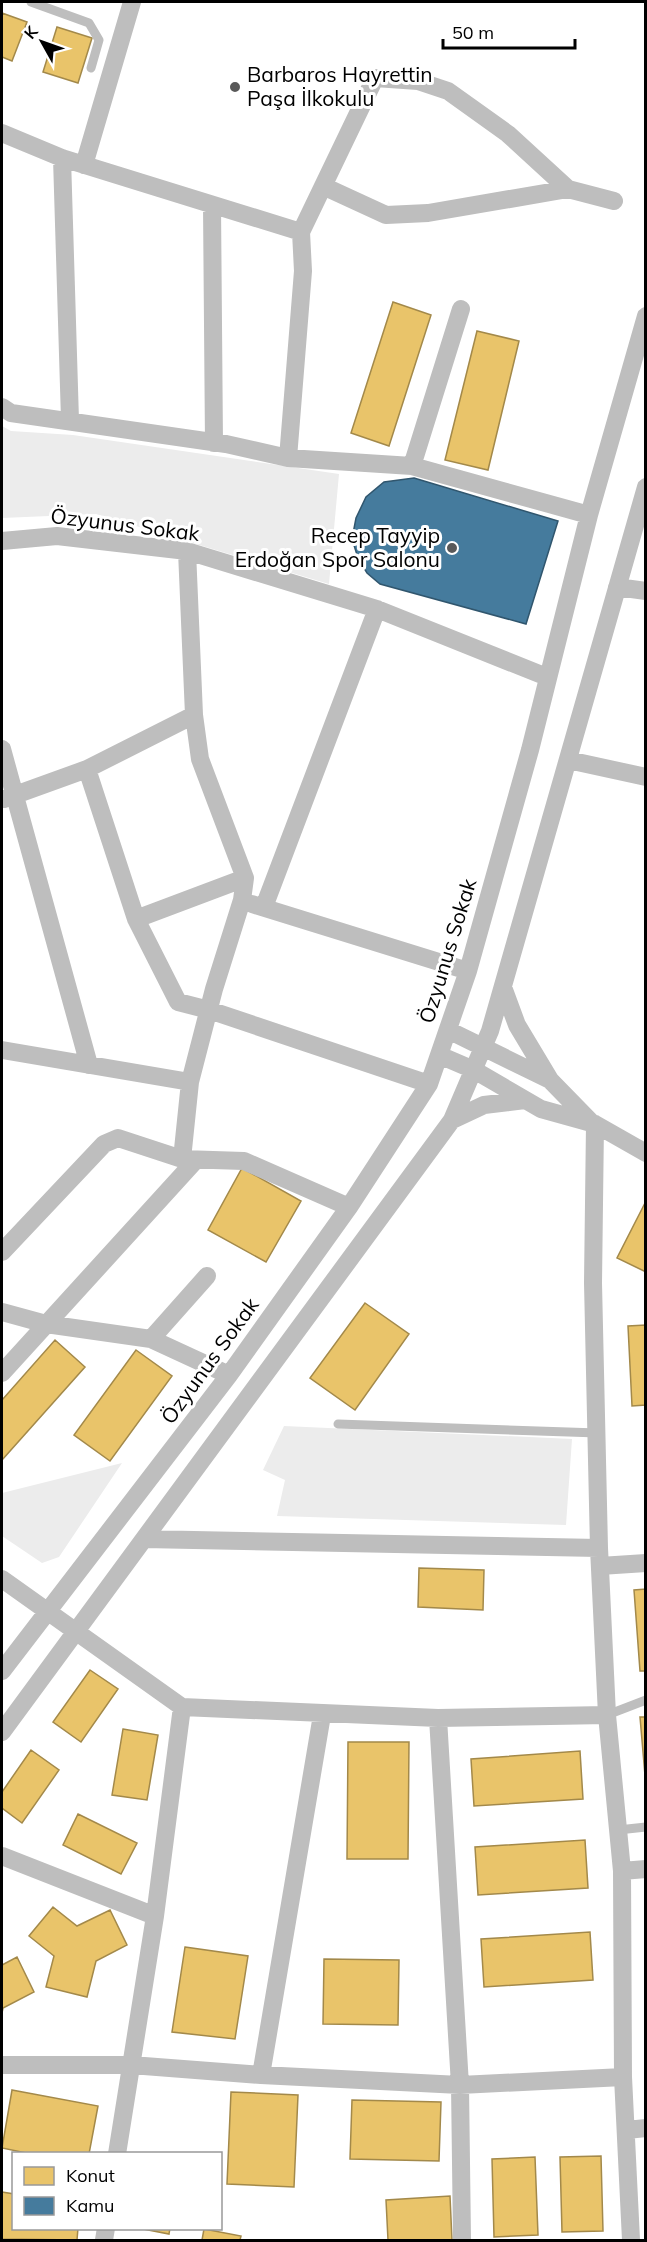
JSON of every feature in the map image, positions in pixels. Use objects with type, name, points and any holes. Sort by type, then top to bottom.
[{"type":"street","points":[[84,165],[132,2]]},
{"type":"street","points":[[288,458],[303,271],[301,232],[375,78],[418,81],[448,91],[508,134],[568,189]]},
{"type":"street","points":[[2,133],[62,158],[301,232]]},
{"type":"street","points":[[62,158],[70,420]]},
{"type":"street","points":[[323,186],[386,215],[428,213],[568,189],[614,201]]},
{"type":"street","points":[[212,205],[214,443]]},
{"type":"street","points":[[412,466],[461,309]]},
{"type":"street","points":[[547,677],[589,515],[645,316]]},
{"type":"street","points":[[2,407],[11,413],[214,443],[288,458],[412,466],[589,515]]},
{"type":"street","points":[[2,1732],[78,1632],[452,1120],[483,1047],[503,987],[645,487]]},
{"type":"street","name":"Özyunus Sokak","points":[[2,541],[57,536],[188,551],[377,609],[547,677],[468,971],[429,1084],[349,1207],[229,1375],[2,1671]]},
{"type":"street","points":[[2,1373],[189,1160],[190,1082],[242,900],[244,878],[200,759],[194,715],[188,551]]},
{"type":"street","points":[[617,587],[645,591]]},
{"type":"street","points":[[264,907],[377,609]]},
{"type":"street","points":[[7,797],[87,770],[194,715]]},
{"type":"street","points":[[2,749],[7,797],[89,1065]]},
{"type":"street","points":[[568,760],[645,777]]},
{"type":"street","points":[[87,770],[136,920],[178,1002],[209,1010],[429,1084]]},
{"type":"street","points":[[136,920],[244,878]]},
{"type":"street","points":[[242,900],[468,971]]},
{"type":"street","points":[[503,987],[517,1025],[550,1080],[594,1124],[593,1283],[599,1557],[607,1715],[622,1870],[623,2077],[636,2129],[631,2241]]},
{"type":"street","points":[[448,1030],[550,1080]]},
{"type":"street","points":[[2,1051],[190,1082]]},
{"type":"street","points":[[439,1055],[474,1070],[541,1109],[594,1124],[645,1153]]},
{"type":"street","points":[[452,1120],[484,1105],[525,1100]]},
{"type":"street","points":[[2,1252],[104,1144],[118,1138],[189,1160],[244,1161],[349,1207]]},
{"type":"street","points":[[151,1339],[207,1276]]},
{"type":"street","points":[[2,1312],[46,1324],[151,1339],[229,1375]]},
{"type":"street","points":[[144,1539],[599,1557],[645,1563]]},
{"type":"street","points":[[2,1579],[182,1707],[438,1718],[607,1715]]},
{"type":"street","points":[[117,2152],[155,1916],[182,1707]]},
{"type":"street","points":[[261,2076],[322,1714]]},
{"type":"street","points":[[438,1718],[460,2085],[462,2241]]},
{"type":"street","points":[[2,1856],[155,1916]]},
{"type":"street","points":[[622,1870],[645,1869]]},
{"type":"street","points":[[2,2065],[131,2065],[261,2076],[460,2085],[623,2077]]},
{"type":"lane","points":[[32,2],[89,22],[93,26],[99,40],[91,68]]},
{"type":"lane","points":[[338,1424],[598,1433]]},
{"type":"lane","points":[[607,1715],[645,1700]]},
{"type":"lane","points":[[618,1830],[645,1827]]},
{"type":"shaded area","points":[[2,426],[11,431],[73,435],[339,474],[329,584],[96,514],[2,518]]},
{"type":"shaded area","points":[[284,1426],[572,1439],[566,1525],[277,1516],[285,1480],[263,1470]]},
{"type":"shaded area","points":[[122,1463],[59,1557],[42,1563],[2,1536],[2,1493]]},
{"type":"building: Konut","points":[[2,13],[27,22],[12,61],[2,57]]},
{"type":"building: Konut","points":[[57,27],[92,38],[78,83],[43,72]]},
{"type":"building: Konut","points":[[393,302],[431,315],[389,446],[351,433]]},
{"type":"building: Konut","points":[[477,331],[519,341],[488,470],[445,460]]},
{"type":"building: Konut","points":[[242,1168],[301,1201],[266,1262],[208,1230]]},
{"type":"building: Konut","points":[[646,1201],[646,1272],[617,1258]]},
{"type":"building: Konut","points":[[365,1303],[409,1334],[355,1410],[310,1378]]},
{"type":"building: Konut","points":[[646,1325],[646,1405],[632,1406],[628,1326]]},
{"type":"building: Konut","points":[[55,1340],[85,1367],[2,1460],[2,1400]]},
{"type":"building: Konut","points":[[136,1350],[172,1376],[110,1461],[74,1435]]},
{"type":"building: Konut","points":[[419,1568],[484,1570],[483,1610],[418,1607]]},
{"type":"building: Konut","points":[[646,1589],[646,1671],[640,1671],[634,1590]]},
{"type":"building: Konut","points":[[90,1670],[118,1689],[81,1742],[53,1722]]},
{"type":"building: Konut","points":[[640,1717],[646,1717],[646,1787]]},
{"type":"building: Konut","points":[[123,1729],[158,1735],[147,1800],[112,1795]]},
{"type":"building: Konut","points":[[348,1742],[409,1742],[408,1859],[347,1859]]},
{"type":"building: Konut","points":[[31,1750],[59,1770],[22,1823],[2,1808],[2,1792]]},
{"type":"building: Konut","points":[[580,1751],[583,1799],[474,1806],[471,1759]]},
{"type":"building: Konut","points":[[78,1814],[137,1843],[121,1874],[63,1845]]},
{"type":"building: Konut","points":[[585,1840],[588,1888],[478,1895],[475,1847]]},
{"type":"building: Konut","points":[[53,1907],[77,1926],[110,1910],[127,1945],[96,1961],[87,1997],[46,1987],[54,1956],[29,1936]]},
{"type":"building: Konut","points":[[590,1932],[593,1980],[484,1987],[481,1939]]},
{"type":"building: Konut","points":[[185,1947],[248,1956],[235,2039],[172,2032]]},
{"type":"building: Konut","points":[[17,1957],[34,1992],[3,2008],[2,2013],[2,1965]]},
{"type":"building: Konut","points":[[324,1959],[399,1960],[398,2025],[323,2024]]},
{"type":"building: Konut","points":[[12,2090],[98,2106],[89,2152],[21,2152],[2,2148]]},
{"type":"building: Konut","points":[[231,2092],[298,2095],[294,2187],[227,2184]]},
{"type":"building: Konut","points":[[352,2100],[441,2102],[439,2161],[350,2159]]},
{"type":"building: Konut","points":[[601,2156],[603,2231],[562,2232],[560,2157]]},
{"type":"building: Konut","points":[[535,2157],[538,2235],[494,2237],[492,2159]]},
{"type":"building: Konut","points":[[2,2192],[12,2194],[12,2230],[78,2230],[77,2240],[2,2239]]},
{"type":"building: Konut","points":[[450,2196],[452,2240],[388,2240],[386,2200]]},
{"type":"building: Konut","points":[[148,2230],[170,2230],[169,2234]]},
{"type":"building: Konut","points":[[204,2230],[241,2236],[240,2240],[202,2240]]},
{"type":"building: Kamu","name":"Recep Tayyip Erdoğan Spor Salonu","points":[[414,478],[558,521],[526,624],[380,584],[367,573],[358,558],[352,539],[356,518],[366,497],[384,482]]},
{"type":"place","name":"Barbaros Hayrettin Paşa İlkokulu","points":[[235,87]]},
{"type":"place","name":"Recep Tayyip Erdoğan Spor Salonu","points":[[452,548]]}]
